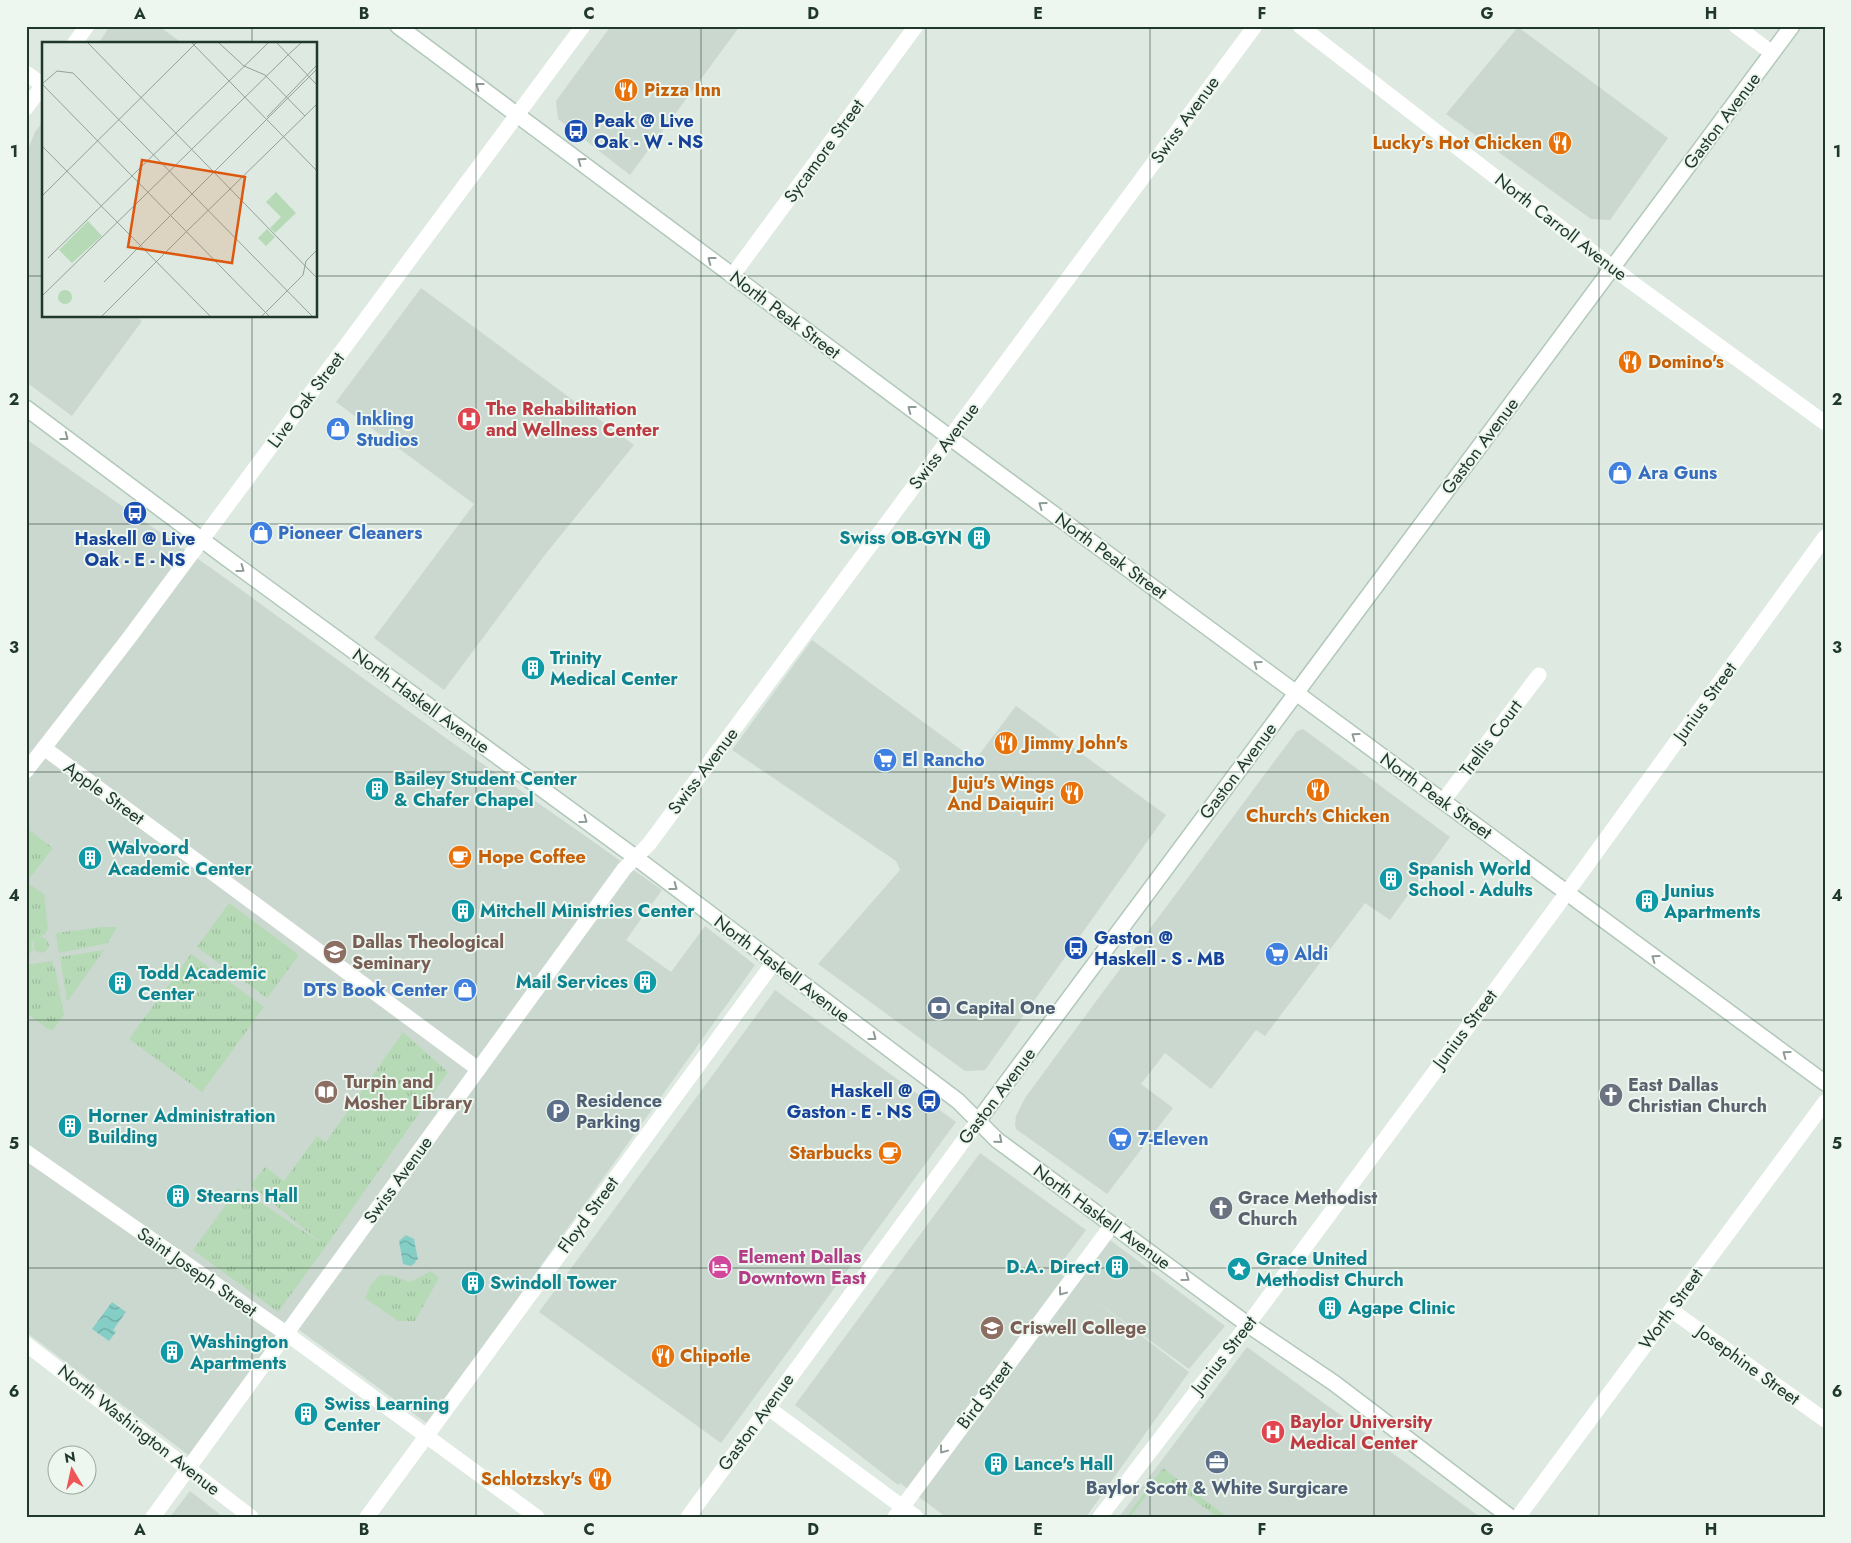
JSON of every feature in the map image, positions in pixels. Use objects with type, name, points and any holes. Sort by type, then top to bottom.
[{"type":"street","points":[[75,42],[87,26]]},
{"type":"street","name":"North Peak Street","points":[[398,26],[950,438],[1825,1083]]},
{"type":"street","name":"Live Oak Street","points":[[26,771],[202,540],[583,26]]},
{"type":"street","name":"Sycamore Street","points":[[732,276],[916,26]]},
{"type":"street","name":"Swiss Avenue","points":[[153,1517],[624,869],[648,844],[1255,26]]},
{"type":"street","name":"North Carroll Avenue","points":[[1300,26],[1660,303],[1825,423]]},
{"type":"street","points":[[1736,26],[1772,53]]},
{"type":"street","name":"Gaston Avenue","points":[[688,1517],[978,1121],[1792,26]]},
{"type":"street","points":[[26,73],[42,83]]},
{"type":"street","points":[[26,108],[42,85]]},
{"type":"street","name":"North Haskell Avenue","points":[[26,408],[202,540],[635,857],[958,1101],[997,1140],[1247,1324],[1334,1384],[1510,1517]]},
{"type":"street","name":"Junius Street","points":[[1100,1517],[1247,1324],[1825,537]]},
{"type":"street","name":"Trellis Court","points":[[1443,801],[1539,675]]},
{"type":"street","name":"Apple Street","points":[[44,748],[478,1069]]},
{"type":"street","name":"Floyd Street","points":[[367,1517],[774,962]]},
{"type":"street","name":"Worth Street","points":[[1518,1517],[1825,1102]]},
{"type":"street","name":"Saint Joseph Street","points":[[26,1152],[287,1334],[537,1517]]},
{"type":"street","name":"Bird Street","points":[[898,1512],[1112,1225]]},
{"type":"street","name":"Josephine Street","points":[[1671,1310],[1825,1420]]},
{"type":"street","name":"North Washington Avenue","points":[[26,1344],[251,1517]]},
{"type":"street","points":[[767,1407],[898,1512],[916,1517]]},
{"type":"shaded area","points":[[110,26],[159,26],[180,42],[99,42]]},
{"type":"shaded area","points":[[611,26],[740,26],[630,175],[558,119],[556,101]]},
{"type":"shaded area","points":[[1518,27],[1668,138],[1610,220],[1591,219],[1446,114]]},
{"type":"shaded area","points":[[42,123],[42,318],[138,318],[142,321],[72,416],[26,382],[26,154],[35,132]]},
{"type":"shaded area","points":[[421,288],[634,445],[544,556],[444,690],[374,638],[474,504],[336,402]]},
{"type":"shaded area","name":"Dallas Theological Seminary","points":[[26,439],[211,568],[443,736],[662,890],[626,940],[671,972],[705,926],[755,965],[428,1424],[287,1321],[191,1457],[26,1332]]},
{"type":"shaded area","points":[[812,640],[975,760],[1016,706],[1166,815],[985,1070],[965,1071],[818,964],[900,870],[896,861],[732,750]]},
{"type":"shaded area","points":[[1303,729],[1450,837],[1390,920],[1365,903],[1265,1036],[1256,1030],[1211,1089],[1165,1053],[1141,1084],[1173,1108],[1107,1194],[1016,1129],[1016,1116],[1025,1098],[1097,1000],[1297,731]]},
{"type":"shaded area","points":[[775,990],[956,1122],[721,1443],[539,1312]]},
{"type":"shaded area","name":"Criswell College","points":[[980,1153],[1086,1230],[1056,1270],[1074,1285],[1110,1240],[1225,1326],[1189,1369],[1093,1299],[1189,1372],[1086,1517],[946,1517],[900,1483],[898,1485],[795,1405]]},
{"type":"shaded area","name":"Baylor University Medical Center","points":[[1247,1347],[1480,1517],[1119,1517]]},
{"type":"shaded area","points":[[190,1491],[223,1517],[170,1517]]},
{"type":"green space","points":[[26,828],[53,848],[29,879],[26,877]]},
{"type":"green space","points":[[26,882],[44,894],[48,929],[45,934],[39,937],[43,937],[48,941],[49,947],[45,952],[39,953],[34,949],[34,940],[31,943],[33,950],[26,957]]},
{"type":"green space","points":[[229,903],[299,955],[267,998],[197,947]]},
{"type":"green space","points":[[117,927],[108,943],[59,953],[56,933]]},
{"type":"green space","points":[[104,950],[67,1002],[60,957]]},
{"type":"green space","points":[[191,954],[264,1007],[202,1092],[129,1039]]},
{"type":"green space","points":[[52,961],[56,972],[64,1015],[53,1030],[48,1029],[26,1013],[26,965]]},
{"type":"green space","points":[[403,1032],[448,1072],[278,1312],[193,1250],[238,1188],[320,1242],[251,1185],[265,1167],[284,1181],[317,1136],[326,1142]]},
{"type":"green space","points":[[431,1271],[439,1278],[415,1321],[398,1321],[365,1298],[371,1284],[380,1275],[394,1276],[410,1282]]},
{"type":"green space","points":[[1163,1468],[1227,1517],[1217,1517],[1176,1486],[1170,1493],[1156,1483],[1130,1517],[1126,1517]]},
{"type":"water","points":[[406,1235],[414,1239],[418,1260],[411,1266],[403,1264],[399,1241]]},
{"type":"water","points":[[112,1302],[126,1312],[113,1330],[116,1332],[109,1341],[92,1329]]},
{"type":"place","name":"Pizza Inn","points":[[626,90]]},
{"type":"place","name":"Peak @ Live Oak - W - NS","points":[[576,131]]},
{"type":"place","name":"Lucky’s Hot Chicken","points":[[1560,143]]},
{"type":"place","name":"Domino's","points":[[1630,362]]},
{"type":"place","name":"The Rehabilitation and Wellness Center","points":[[469,419]]},
{"type":"place","name":"Inkling Studios","points":[[338,429]]},
{"type":"place","name":"Ara Guns","points":[[1620,473]]},
{"type":"place","name":"Haskell @ Live Oak - E - NS","points":[[135,513]]},
{"type":"place","name":"Pioneer Cleaners","points":[[261,533]]},
{"type":"place","name":"Swiss OB-GYN","points":[[979,538]]},
{"type":"place","name":"Trinity Medical Center","points":[[533,668]]},
{"type":"place","name":"Jimmy John's","points":[[1006,743]]},
{"type":"place","name":"El Rancho","points":[[885,760]]},
{"type":"place","name":"Bailey Student Center & Chafer Chapel","points":[[377,789]]},
{"type":"place","name":"Church's Chicken","points":[[1318,790]]},
{"type":"place","name":"Juju's Wings And Daiquiri","points":[[1072,793]]},
{"type":"place","name":"Hope Coffee","points":[[460,857]]},
{"type":"place","name":"Walvoord Academic Center","points":[[90,858]]},
{"type":"place","name":"Spanish World School - Adults","points":[[1391,879]]},
{"type":"place","name":"Junius Apartments","points":[[1647,901]]},
{"type":"place","name":"Mitchell Ministries Center","points":[[463,911]]},
{"type":"place","name":"Gaston @ Haskell - S - MB","points":[[1076,948]]},
{"type":"place","name":"Dallas Theological Seminary","points":[[335,952]]},
{"type":"place","name":"Aldi","points":[[1277,954]]},
{"type":"place","name":"Mail Services","points":[[645,982]]},
{"type":"place","name":"Todd Academic Center","points":[[120,983]]},
{"type":"place","name":"DTS Book Center","points":[[465,990]]},
{"type":"place","name":"Capital One","points":[[939,1008]]},
{"type":"place","name":"Turpin and Mosher Library","points":[[326,1092]]},
{"type":"place","name":"East Dallas Christian Church","points":[[1611,1095]]},
{"type":"place","name":"Haskell @ Gaston - E - NS","points":[[929,1101]]},
{"type":"place","name":"Residence Parking","points":[[558,1111]]},
{"type":"place","name":"Horner Administration Building","points":[[70,1126]]},
{"type":"place","name":"7-Eleven","points":[[1120,1139]]},
{"type":"place","name":"Starbucks","points":[[890,1153]]},
{"type":"place","name":"Stearns Hall","points":[[178,1196]]},
{"type":"place","name":"Grace Methodist Church","points":[[1221,1208]]},
{"type":"place","name":"Element Dallas Downtown East","points":[[720,1267]]},
{"type":"place","name":"D.A. Direct","points":[[1117,1267]]},
{"type":"place","name":"Grace United Methodist Church","points":[[1239,1269]]},
{"type":"place","name":"Swindoll Tower","points":[[473,1283]]},
{"type":"place","name":"Agape Clinic","points":[[1330,1308]]},
{"type":"place","name":"Criswell College","points":[[992,1328]]},
{"type":"place","name":"Washington Apartments","points":[[172,1352]]},
{"type":"place","name":"Chipotle","points":[[663,1356]]},
{"type":"place","name":"Swiss Learning Center","points":[[306,1414]]},
{"type":"place","name":"Baylor University Medical Center","points":[[1273,1432]]},
{"type":"place","name":"Baylor Scott & White Surgicare","points":[[1217,1462]]},
{"type":"place","name":"Lance's Hall","points":[[996,1464]]},
{"type":"place","name":"Schlotzsky's","points":[[600,1479]]}]
